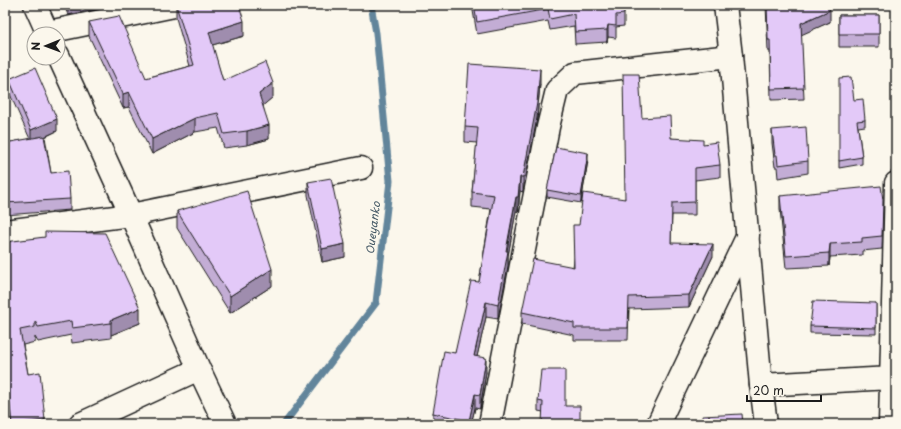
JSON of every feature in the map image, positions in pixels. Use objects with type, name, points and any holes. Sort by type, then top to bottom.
[{"type":"street","points":[[35,5],[45,26]]},
{"type":"street","points":[[66,29],[178,5]]},
{"type":"street","points":[[725,5],[766,424]]},
{"type":"street","points":[[490,424],[548,127],[557,90],[575,73],[731,56]]},
{"type":"street","points":[[63,66],[199,369],[226,424]]},
{"type":"street","points":[[5,231],[131,215],[361,168]]},
{"type":"street","points":[[890,424],[896,195]]},
{"type":"street","points":[[658,424],[748,234]]},
{"type":"street","points":[[80,424],[199,369]]},
{"type":"street","points":[[761,385],[891,378]]},
{"type":"building","points":[[176,5],[239,5],[244,21],[209,32],[223,81],[265,62],[273,83],[259,94],[269,125],[247,131],[224,134],[218,113],[195,118],[152,139],[129,92],[123,94],[89,22],[119,16],[146,78],[194,65]]},
{"type":"building","points":[[474,5],[623,5],[624,14],[616,15],[616,26],[608,25],[607,30],[575,32],[574,14],[550,19],[548,9],[477,22]]},
{"type":"building","points":[[767,5],[827,5],[830,10],[801,23],[804,88],[771,89],[770,40],[768,40]]},
{"type":"building","points":[[839,15],[879,15],[879,34],[839,34]]},
{"type":"building","points":[[469,64],[540,69],[537,103],[523,177],[520,177],[518,197],[516,197],[498,305],[486,302],[474,356],[486,358],[480,395],[475,394],[469,421],[433,413],[444,351],[455,353],[471,281],[479,282],[494,195],[472,192],[478,128],[465,127]]},
{"type":"building","points":[[35,68],[57,119],[31,130],[9,79]]},
{"type":"building","points":[[623,74],[639,74],[642,118],[670,116],[671,138],[703,140],[703,144],[717,142],[720,165],[695,168],[695,202],[672,203],[671,243],[713,244],[689,295],[629,297],[628,328],[574,328],[574,323],[522,312],[533,259],[574,267],[573,225],[579,225],[583,193],[625,199]]},
{"type":"building","points":[[851,77],[854,100],[863,99],[865,120],[857,121],[862,157],[839,161],[839,78]]},
{"type":"building","points":[[806,127],[808,161],[778,165],[777,155],[775,155],[772,130]]},
{"type":"building","points":[[44,136],[51,173],[68,171],[70,199],[5,203],[5,143]]},
{"type":"building","points":[[556,147],[588,153],[581,196],[547,190]]},
{"type":"building","points":[[331,178],[345,244],[322,249],[308,182]]},
{"type":"building","points":[[881,186],[883,200],[882,236],[862,238],[862,242],[830,244],[829,253],[786,256],[780,196]]},
{"type":"building","points":[[247,191],[272,269],[230,296],[177,211]]},
{"type":"building","points":[[45,232],[105,233],[140,308],[111,320],[111,323],[72,328],[71,321],[38,327],[35,321],[35,327],[20,330],[28,374],[40,372],[45,420],[12,424],[5,362],[5,242],[45,237]]},
{"type":"building","points":[[813,301],[876,303],[876,328],[810,326]]},
{"type":"building","points":[[541,370],[565,370],[565,406],[580,406],[580,424],[542,424],[543,402],[538,401]]},
{"type":"building","points":[[742,414],[743,424],[703,424],[702,416]]},
{"type":"waterway","name":"Oueyanko","points":[[284,424],[376,303],[390,181],[376,33],[371,5]]}]
